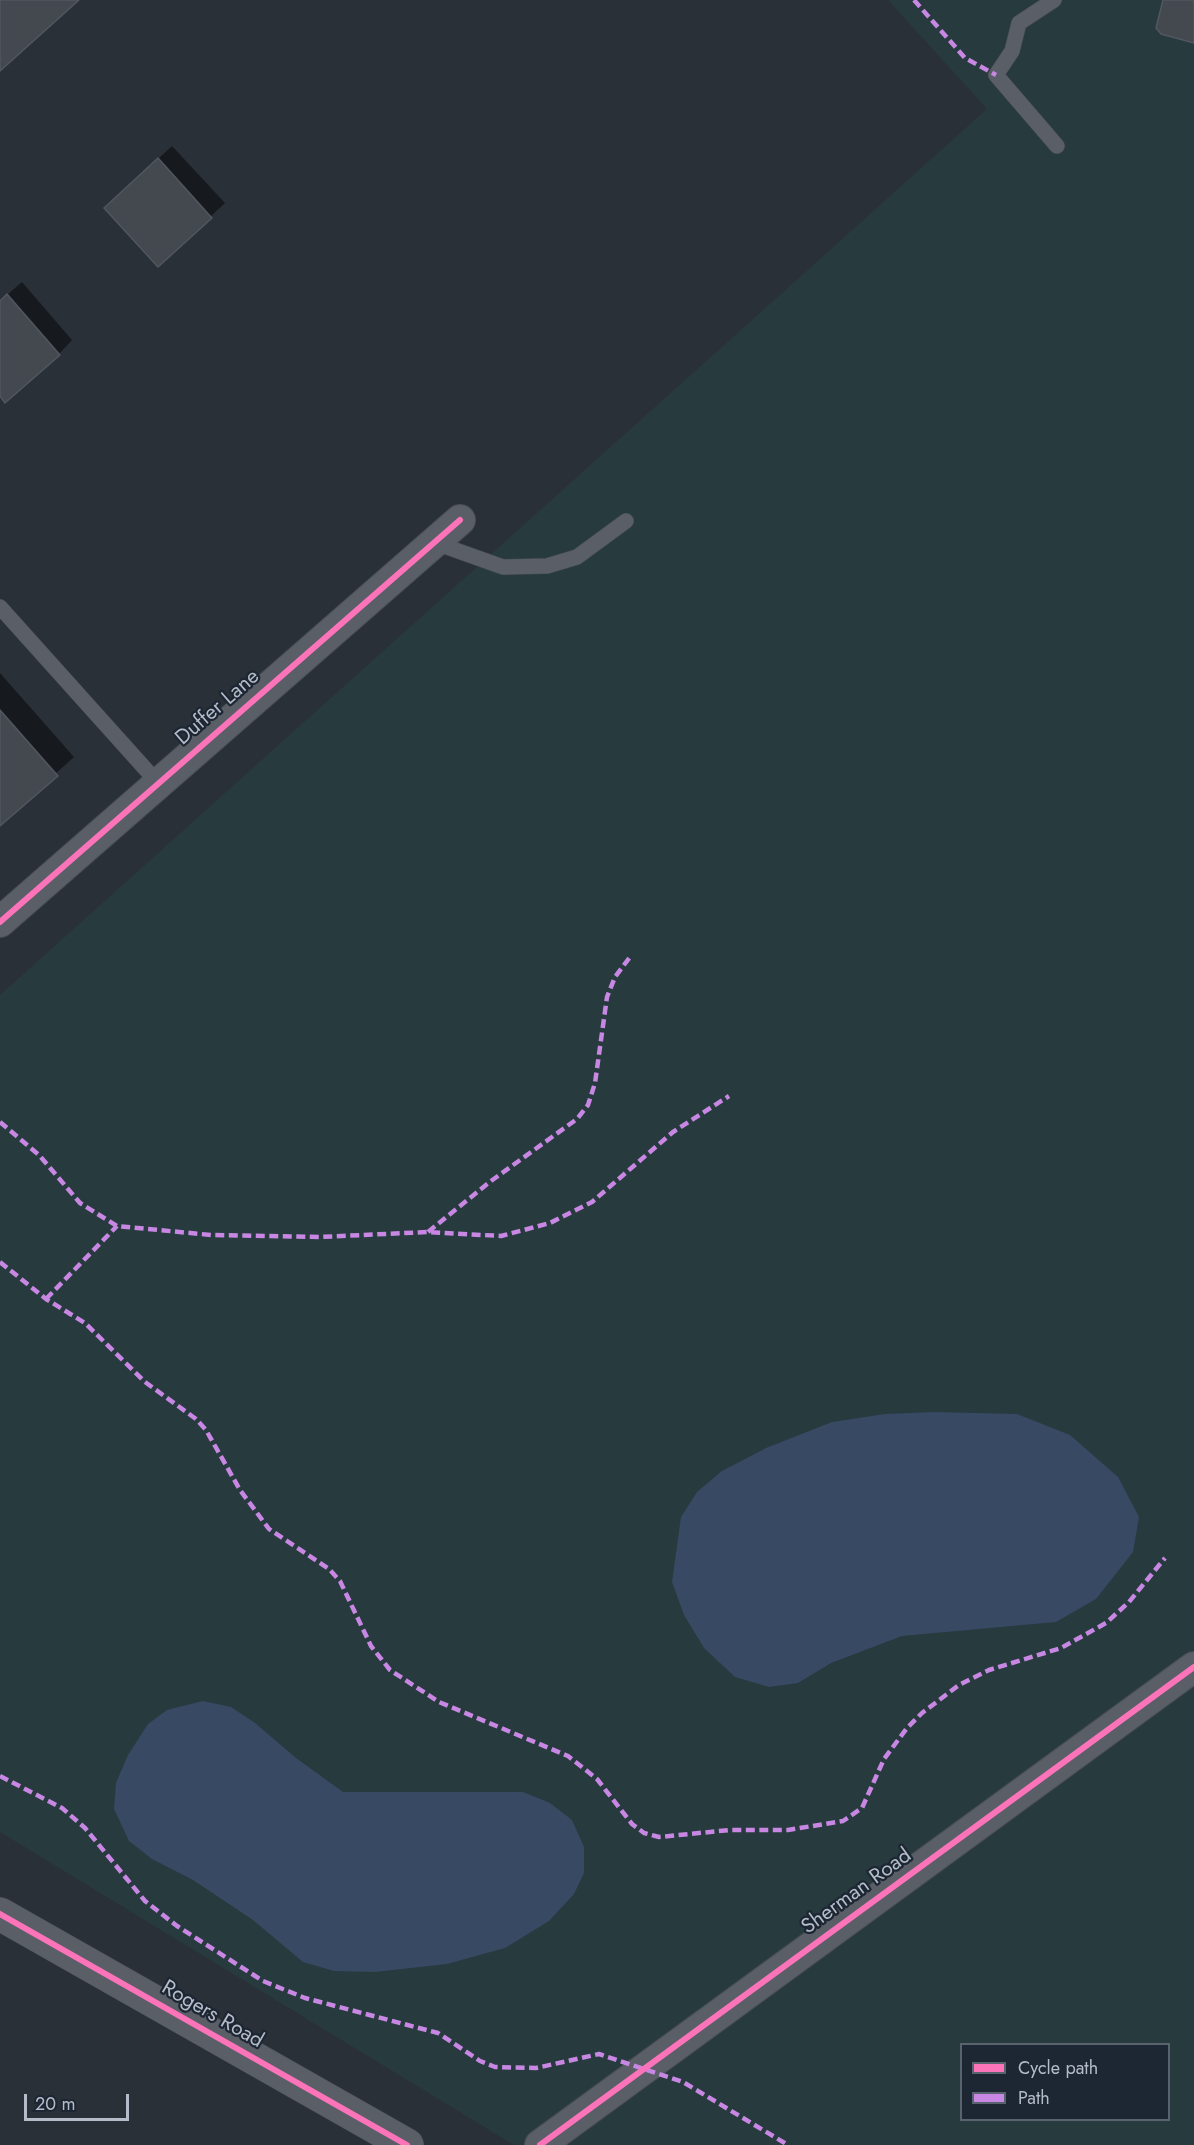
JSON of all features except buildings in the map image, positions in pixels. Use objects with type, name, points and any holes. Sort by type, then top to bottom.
[{"type":"street","name":"Duffer Lane","points":[[0,922],[460,520]]},
{"type":"street","name":"Sherman Road","points":[[540,2145],[1194,1667]]},
{"type":"street","name":"Rogers Road","points":[[0,1914],[407,2145]]},
{"type":"lane","points":[[1054,0],[1019,23],[1012,51],[996,75],[1057,146]]},
{"type":"lane","points":[[434,542],[503,567],[547,566],[577,557],[626,521]]},
{"type":"lane","points":[[0,607],[158,783]]},
{"type":"green space","points":[[888,0],[1194,0],[1194,2145],[514,2145],[0,1832],[0,995],[987,109]]},
{"type":"water","points":[[935,1412],[1017,1414],[1070,1435],[1118,1477],[1139,1517],[1133,1552],[1096,1599],[1056,1622],[902,1636],[831,1663],[798,1683],[769,1687],[735,1677],[704,1648],[684,1615],[672,1582],[681,1517],[697,1492],[722,1471],[766,1448],[832,1422],[885,1414]]},
{"type":"water","points":[[203,1701],[231,1707],[343,1792],[523,1792],[550,1803],[572,1820],[584,1847],[584,1873],[574,1894],[549,1921],[505,1948],[447,1964],[375,1972],[334,1971],[303,1962],[253,1920],[193,1880],[152,1859],[129,1841],[114,1809],[116,1783],[128,1755],[148,1724],[167,1710]]},
{"type":"marked path","points":[[914,0],[965,58],[996,75]]},
{"type":"marked path","points":[[428,1232],[491,1181],[577,1119],[588,1105],[595,1083],[607,997],[615,977],[630,957]]},
{"type":"marked path","points":[[0,1122],[39,1155],[80,1203],[117,1226],[211,1235],[320,1237],[428,1232],[501,1236],[550,1223],[592,1202],[673,1132],[729,1096]]},
{"type":"marked path","points":[[46,1299],[117,1226]]},
{"type":"marked path","points":[[0,1262],[46,1299],[85,1323],[145,1382],[196,1419],[206,1430],[240,1490],[269,1529],[329,1569],[340,1581],[371,1646],[390,1670],[439,1702],[568,1756],[597,1779],[632,1824],[644,1833],[659,1837],[730,1830],[788,1830],[843,1821],[862,1808],[884,1759],[907,1728],[922,1713],[959,1685],[989,1670],[1061,1648],[1106,1623],[1129,1602],[1165,1558]]},
{"type":"marked path","points":[[0,1776],[62,1808],[85,1828],[145,1901],[177,1926],[263,1981],[305,1998],[438,2033],[480,2061],[495,2067],[536,2068],[599,2054],[683,2082],[788,2145]]},
{"type":"cycle path","points":[[0,922],[460,520]]},
{"type":"cycle path","points":[[540,2145],[1194,1667]]},
{"type":"cycle path","points":[[0,1914],[407,2145]]}]
